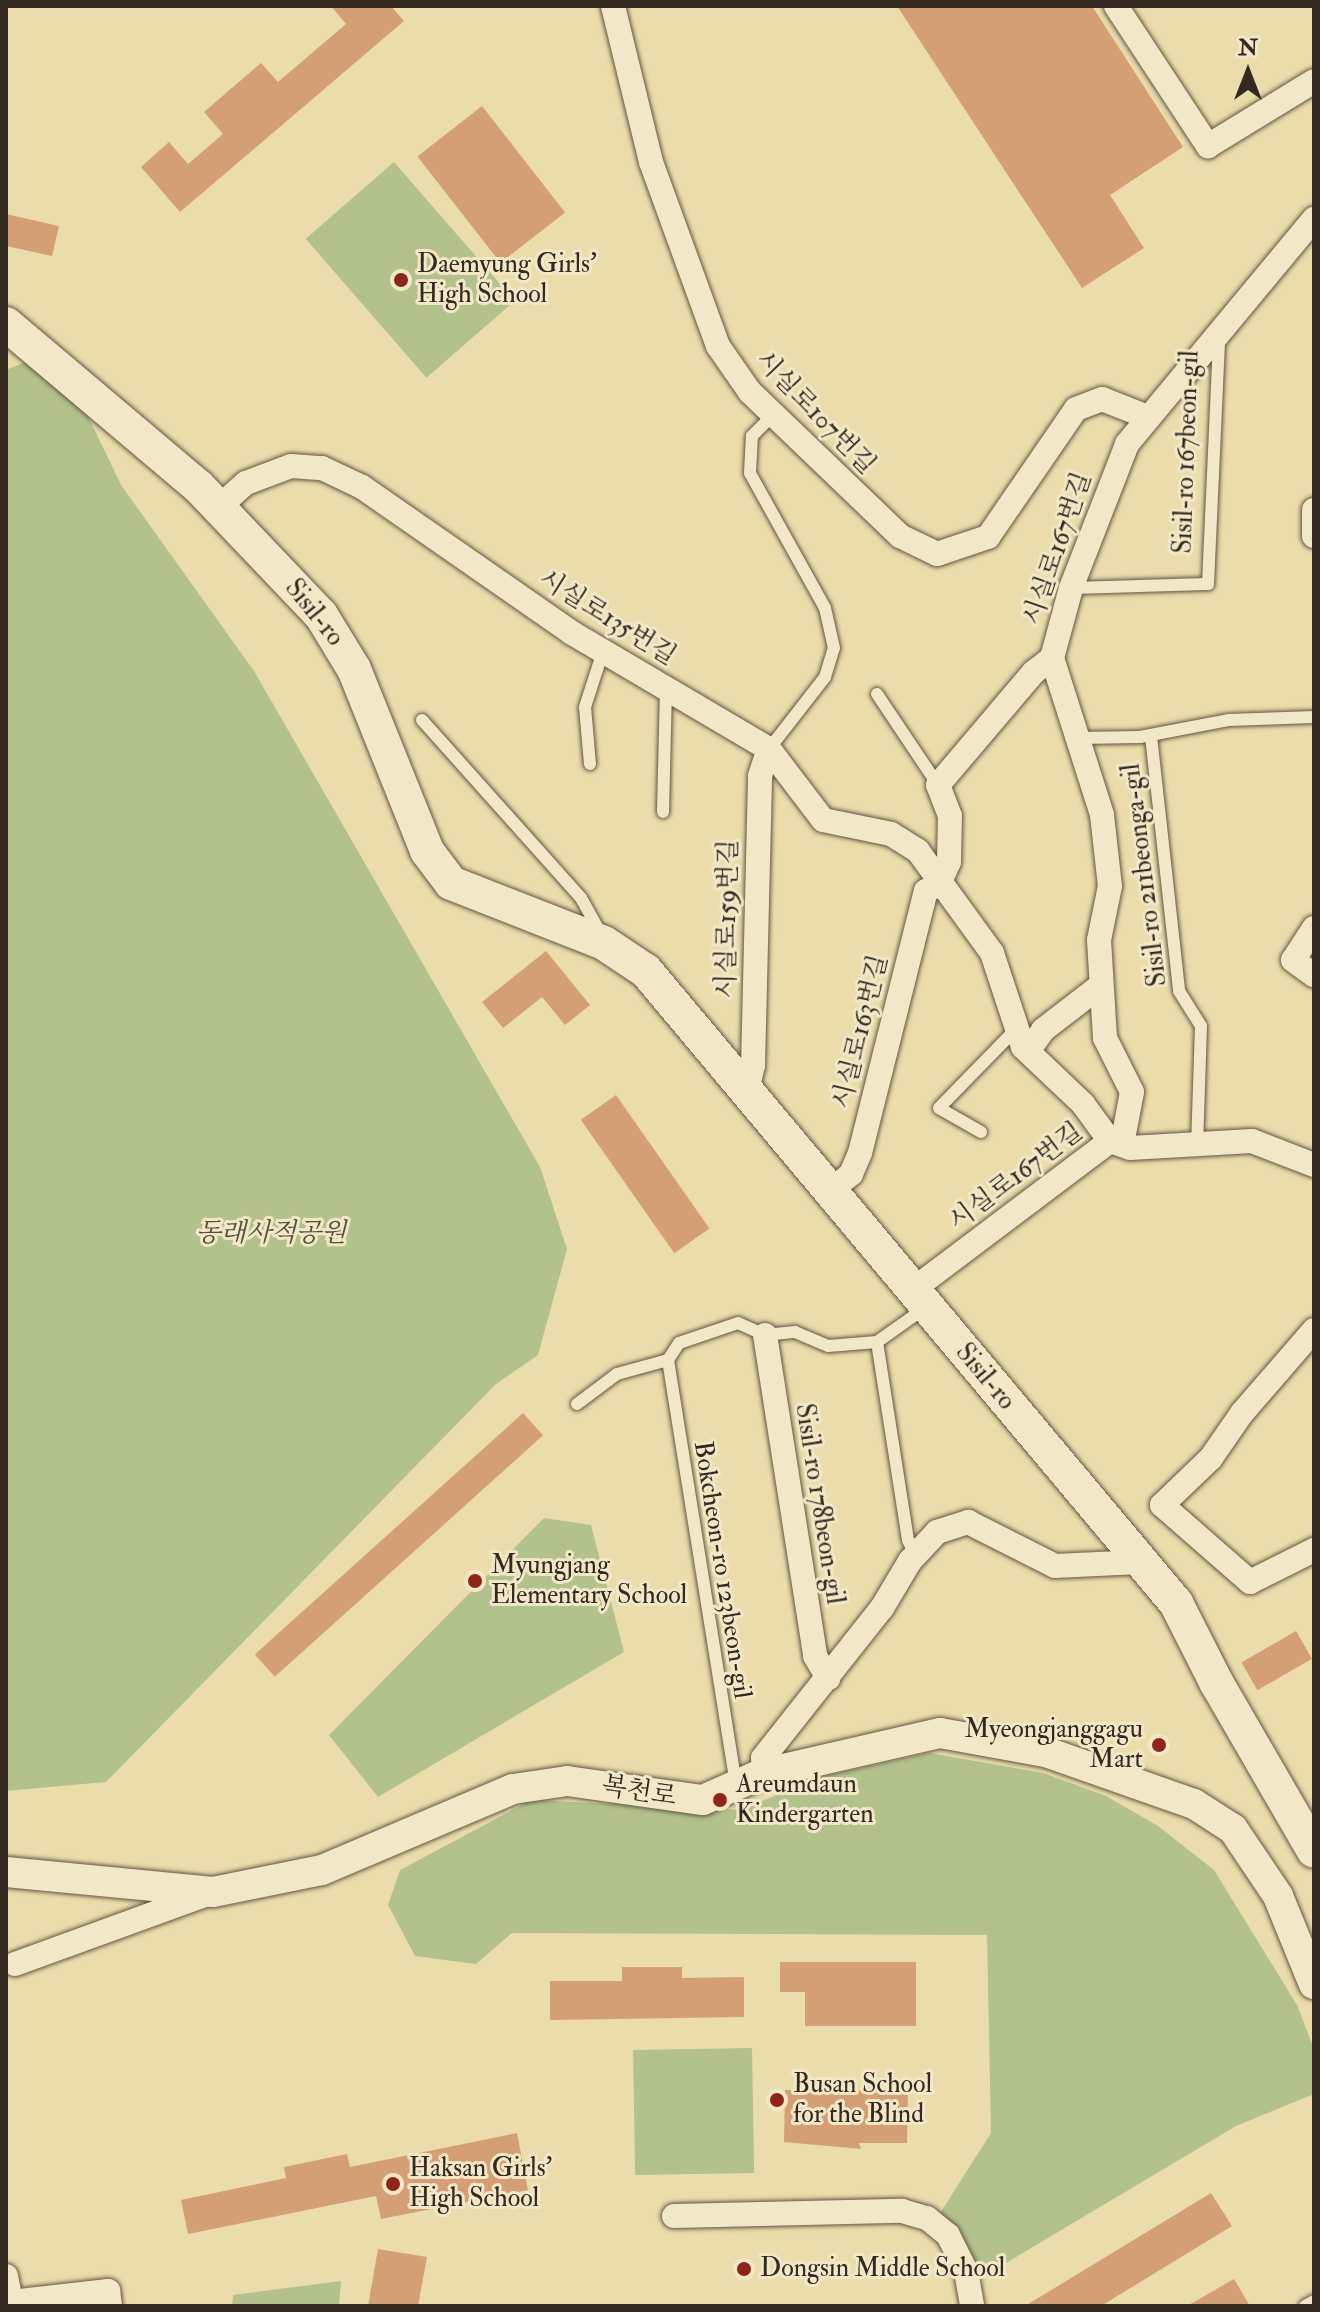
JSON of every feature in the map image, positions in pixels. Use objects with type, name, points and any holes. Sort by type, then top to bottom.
[{"type":"main road","name":"Sisil-ro","points":[[6,324],[219,507],[321,615],[343,646],[427,851],[451,883],[604,943],[646,971],[1176,1603],[1314,1851]]},
{"type":"street","name":"시실로107번길","points":[[613,6],[651,162],[692,283],[718,346],[773,415],[900,536],[937,554],[988,537],[1066,420],[1087,401],[1113,401],[1145,416]]},
{"type":"street","points":[[1116,6],[1208,146],[1314,81]]},
{"type":"street","name":"시실로167번길","points":[[938,785],[1052,658],[1071,588],[1116,466],[1145,416],[1314,219]]},
{"type":"street","name":"시실로135번길","points":[[219,507],[261,475],[291,466],[322,468],[393,506],[541,612],[769,749],[823,820],[908,842],[939,884]]},
{"type":"street","points":[[1314,510],[1314,536]]},
{"type":"street","points":[[1052,658],[1102,815],[1110,886],[1099,940],[1105,1038],[1132,1092],[1124,1134],[1110,1141]]},
{"type":"street","name":"시실로159번길","points":[[747,1091],[753,1066],[760,776],[769,749]]},
{"type":"street","points":[[938,785],[950,816],[949,862],[939,884]]},
{"type":"street","name":"시실로167번길","points":[[919,1298],[1110,1141],[1083,1104],[1022,1040],[992,953],[939,884]]},
{"type":"street","name":"시실로163번길","points":[[830,1191],[851,1174],[860,1153],[926,891],[939,884]]},
{"type":"street","points":[[1314,928],[1293,960],[1314,975]]},
{"type":"street","points":[[1022,1040],[1043,1030],[1100,986]]},
{"type":"street","points":[[1110,1141],[1130,1148],[1197,1147],[1252,1141],[1314,1165]]},
{"type":"street","points":[[1314,1330],[1200,1470],[1162,1505],[1250,1582],[1314,1550]]},
{"type":"street","name":"Sisil-ro 178beon-gil","points":[[765,1335],[815,1656],[828,1678]]},
{"type":"street","name":"Sisil-ro 178beon-gil","points":[[769,1772],[763,1758],[828,1678],[915,1555],[937,1532],[968,1522],[1055,1566],[1140,1562]]},
{"type":"street","name":"복천로","points":[[6,1872],[213,1892],[322,1870],[513,1789],[567,1781],[703,1800],[769,1772],[940,1733],[1046,1752],[1194,1804],[1233,1829],[1259,1860],[1314,1984]]},
{"type":"street","points":[[15,1964],[213,1892]]},
{"type":"street","points":[[674,2216],[915,2214],[948,2235],[966,2271],[972,2306]]},
{"type":"street","points":[[6,2276],[11,2304],[108,2291],[110,2306]]},
{"type":"lane","name":"Sisil-ro 167beon-gil","points":[[1071,588],[1208,584],[1219,328]]},
{"type":"lane","points":[[769,749],[825,677],[834,648],[825,608],[750,473],[752,436],[773,415]]},
{"type":"lane","points":[[590,764],[585,707],[604,648]]},
{"type":"lane","points":[[663,812],[666,688]]},
{"type":"lane","points":[[877,694],[938,785]]},
{"type":"lane","points":[[1078,738],[1151,736],[1229,720],[1314,717]]},
{"type":"lane","name":"Sisil-ro","points":[[422,720],[581,898],[604,943]]},
{"type":"lane","name":"Sisil-ro 211beonga-gil","points":[[1151,736],[1179,991],[1201,1026],[1197,1147]]},
{"type":"lane","points":[[981,1132],[939,1108],[1022,1040]]},
{"type":"lane","points":[[577,1404],[617,1374],[668,1360],[679,1343],[738,1323],[765,1335],[795,1332],[828,1346],[877,1342],[919,1298]]},
{"type":"lane","points":[[877,1342],[908,1540],[915,1555]]},
{"type":"lane","name":"Bokcheon-ro 123beon-gil","points":[[668,1360],[727,1752],[737,1785]]},
{"type":"lane","points":[[1305,2306],[1314,2301]]},
{"type":"green space","points":[[394,162],[515,301],[426,378],[306,239]]},
{"type":"green space","name":"동래사적공원","points":[[30,360],[88,416],[121,485],[254,671],[540,1167],[567,1249],[538,1355],[496,1384],[106,1782],[6,1791],[6,370]]},
{"type":"green space","points":[[544,1518],[591,1525],[624,1652],[378,1797],[329,1735]]},
{"type":"green space","points":[[929,1753],[1043,1773],[1106,1796],[1158,1826],[1214,1870],[1297,2005],[1314,2049],[1314,2094],[1236,2126],[986,2275],[939,2215],[991,2133],[987,1935],[512,1933],[476,1964],[415,1956],[388,1905],[400,1870],[531,1800],[742,1810],[812,1779]]},
{"type":"green space","points":[[752,2048],[754,2173],[635,2175],[633,2050]]},
{"type":"green space","points":[[341,2281],[339,2306],[232,2306],[233,2295]]},
{"type":"building","points":[[331,6],[391,6],[404,21],[180,212],[141,167],[169,142],[188,164],[223,134],[204,112],[261,63],[278,82],[346,24]]},
{"type":"building","points":[[897,6],[1092,6],[1183,147],[1110,195],[1144,248],[1082,288]]},
{"type":"building","points":[[482,106],[565,212],[500,263],[417,156]]},
{"type":"building","points":[[6,214],[59,226],[52,256],[6,246]]},
{"type":"building","points":[[546,951],[590,1005],[565,1025],[542,997],[503,1028],[482,1002]]},
{"type":"building","points":[[616,1095],[709,1229],[674,1253],[581,1120]]},
{"type":"building","points":[[523,1413],[543,1435],[275,1677],[255,1655]]},
{"type":"building","points":[[1296,1631],[1312,1659],[1257,1690],[1241,1662]]},
{"type":"building","points":[[780,1962],[916,1962],[916,2026],[805,2026],[805,1992],[780,1992]]},
{"type":"building","points":[[622,1967],[682,1967],[682,1978],[744,1977],[744,2017],[550,2020],[550,1981],[622,1981]]},
{"type":"building","points":[[785,2090],[908,2091],[907,2143],[859,2143],[861,2149],[784,2142]]},
{"type":"building","name":"Haksan Girls' High School","points":[[517,2133],[528,2190],[381,2219],[376,2196],[188,2234],[181,2200],[286,2178],[284,2167],[347,2154],[350,2167]]},
{"type":"building","points":[[1211,2193],[1232,2226],[1101,2306],[1025,2306]]},
{"type":"building","points":[[378,2249],[427,2257],[418,2306],[368,2306]]},
{"type":"building","points":[[1234,2279],[1250,2306],[1187,2306]]},
{"type":"place","name":"Daemyung Girls' High School","points":[[401,280]]},
{"type":"place","name":"Myungjang Elementary School","points":[[475,1581]]},
{"type":"place","name":"Myeongjanggagu Mart","points":[[1159,1745]]},
{"type":"place","name":"Areumdaun Kindergarten","points":[[720,1800]]},
{"type":"place","name":"Busan School for the Blind","points":[[777,2100]]},
{"type":"place","name":"Haksan Girls' High School","points":[[393,2184]]},
{"type":"place","name":"Dongsin Middle School","points":[[744,2269]]}]
